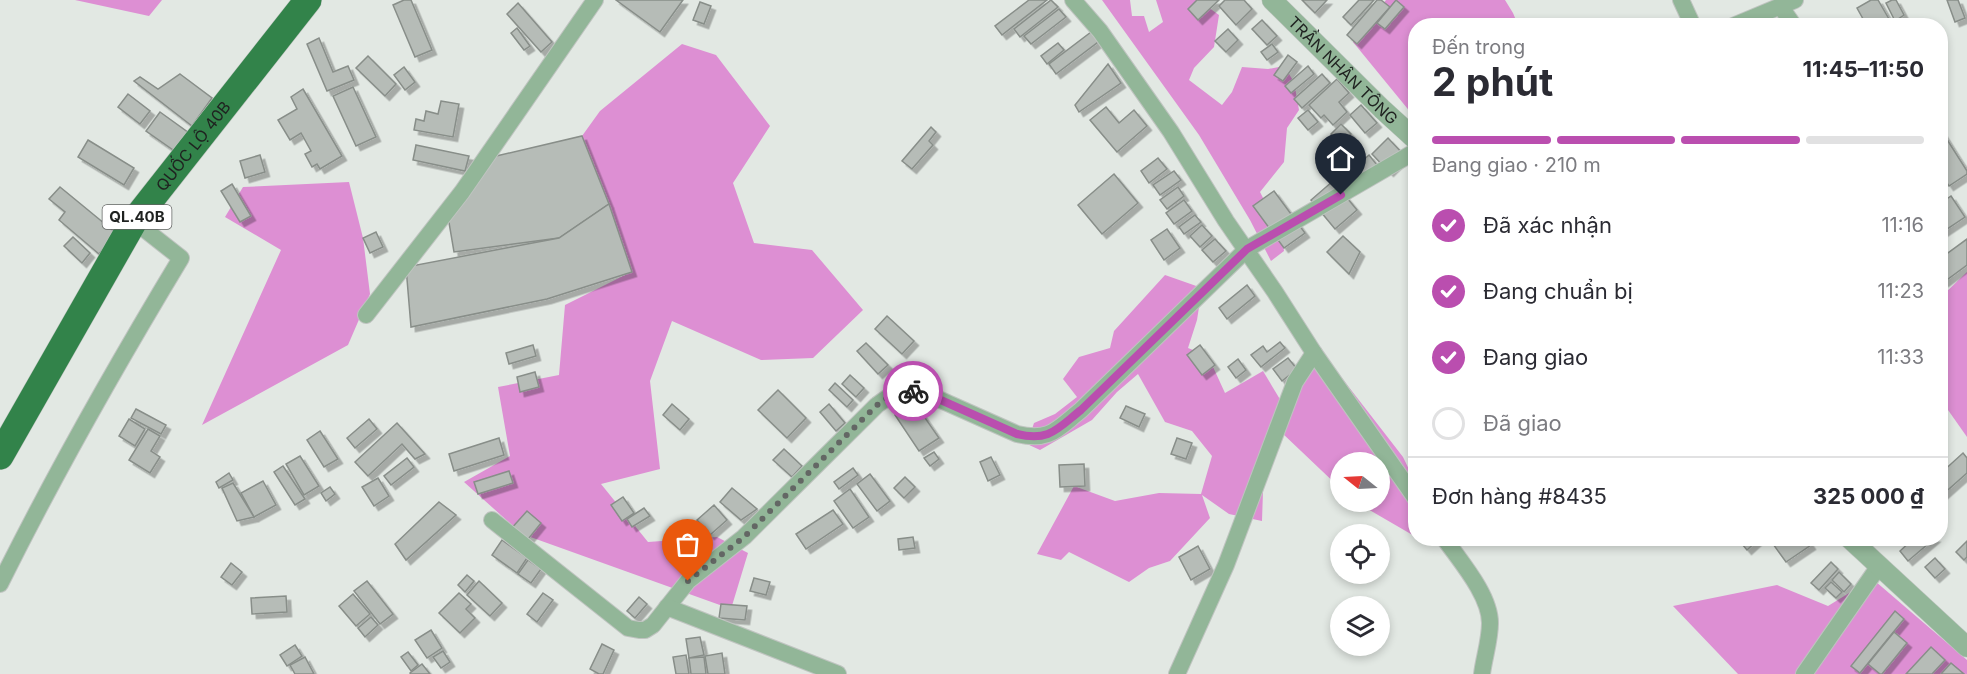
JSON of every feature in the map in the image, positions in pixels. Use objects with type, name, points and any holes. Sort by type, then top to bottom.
[{"type":"highway","name":"QUỐC LỘ 40B","points":[[0,456],[134,221],[308,0]]},
{"type":"street","points":[[366,315],[462,192],[595,0]]},
{"type":"street","points":[[1073,0],[1100,31],[1164,123],[1314,353],[1408,488]]},
{"type":"street","name":"TRẦN NHÂN TÔNG","points":[[1272,0],[1408,133]]},
{"type":"street","points":[[1681,0],[1690,18]]},
{"type":"street","points":[[1752,18],[1788,3],[1792,18]]},
{"type":"street","points":[[492,520],[628,627],[645,630],[653,625],[688,581],[744,537],[877,405],[897,391],[925,393],[1031,438],[1051,434],[1081,410],[1247,249],[1408,156]]},
{"type":"street","points":[[0,584],[119,362],[181,258],[134,221]]},
{"type":"street","points":[[1177,674],[1227,565],[1295,382],[1314,353]]},
{"type":"street","points":[[1450,546],[1468,572],[1485,601],[1489,613],[1490,625],[1482,674]]},
{"type":"street","points":[[1858,546],[1967,647]]},
{"type":"street","points":[[1804,674],[1879,566]]},
{"type":"street","points":[[668,607],[838,674]]},
{"type":"shaded area","points":[[75,0],[162,0],[149,16]]},
{"type":"shaded area","points":[[1102,0],[1130,0],[1132,16],[1144,16],[1149,32],[1163,22],[1156,0],[1198,0],[1219,15],[1214,47],[1194,68],[1189,80],[1222,105],[1232,92],[1242,67],[1268,69],[1284,66],[1294,82],[1299,110],[1287,128],[1284,162],[1260,192],[1281,233],[1284,251],[1271,261],[1250,220],[1199,135]]},
{"type":"shaded area","points":[[1386,0],[1505,0],[1515,18],[1408,18],[1408,109],[1353,42]]},
{"type":"shaded area","points":[[682,44],[716,55],[770,126],[733,183],[754,243],[812,250],[863,310],[813,358],[761,360],[672,321],[650,381],[660,469],[601,484],[648,542],[717,537],[748,553],[731,609],[522,534],[464,482],[510,456],[498,387],[559,375],[565,305],[631,272],[582,136],[600,111]]},
{"type":"shaded area","points":[[349,182],[363,238],[370,294],[348,345],[202,425],[281,250],[225,217],[243,187]]},
{"type":"shaded area","points":[[1967,272],[1967,437],[1948,410],[1948,290]]},
{"type":"shaded area","points":[[1165,275],[1202,288],[1197,320],[1188,348],[1208,356],[1225,393],[1263,371],[1281,401],[1274,449],[1263,491],[1262,521],[1229,514],[1202,495],[1210,518],[1170,561],[1149,568],[1129,582],[1069,552],[1061,560],[1037,554],[1074,486],[1115,501],[1159,493],[1201,494],[1212,456],[1192,431],[1165,422],[1138,374],[1117,392],[1092,420],[1040,450],[1027,444],[1034,423],[1055,414],[1077,397],[1063,379],[1079,357],[1110,348],[1114,331]]},
{"type":"shaded area","points":[[1317,346],[1403,457],[1408,467],[1408,532],[1373,512],[1390,512],[1390,452],[1330,452],[1330,479],[1281,432]]},
{"type":"shaded area","points":[[1868,575],[1967,660],[1967,674],[1738,674],[1673,606],[1777,585],[1828,606],[1854,590]]},
{"type":"building","points":[[404,0],[411,0],[432,50],[415,57],[393,5]]},
{"type":"building","points":[[616,0],[683,0],[660,32]]},
{"type":"building","points":[[1029,0],[1047,0],[1002,35],[995,26]]},
{"type":"building","points":[[1051,0],[1058,7],[1020,37],[1014,29]]},
{"type":"building","points":[[1197,0],[1219,0],[1198,20],[1188,9]]},
{"type":"building","points":[[1225,0],[1244,0],[1252,9],[1236,25],[1219,6]]},
{"type":"building","points":[[1302,0],[1327,0],[1315,13]]},
{"type":"building","points":[[1359,0],[1374,0],[1351,25],[1343,17]]},
{"type":"building","points":[[1377,0],[1381,0],[1390,7],[1357,44],[1347,35]]},
{"type":"building","points":[[1396,0],[1404,7],[1385,29],[1377,23]]},
{"type":"building","points":[[1871,0],[1878,0],[1888,18],[1863,18],[1857,8]]},
{"type":"building","points":[[1896,0],[1904,15],[1894,18],[1886,3]]},
{"type":"building","points":[[1947,0],[1958,0],[1965,18],[1955,22]]},
{"type":"building","points":[[700,2],[711,6],[704,24],[693,20]]},
{"type":"building","points":[[518,3],[552,42],[541,52],[507,14]]},
{"type":"building","points":[[1059,9],[1066,17],[1031,44],[1024,36]]},
{"type":"building","points":[[1262,20],[1277,36],[1267,45],[1252,29]]},
{"type":"building","points":[[517,28],[530,46],[524,50],[511,33]]},
{"type":"building","points":[[1095,29],[1102,39],[1056,74],[1049,64]]},
{"type":"building","points":[[1228,29],[1238,40],[1226,52],[1215,41]]},
{"type":"building","points":[[319,38],[333,72],[348,66],[354,80],[327,91],[307,44]]},
{"type":"building","points":[[1058,43],[1064,50],[1047,64],[1041,56]]},
{"type":"building","points":[[1272,44],[1278,52],[1267,60],[1261,52]]},
{"type":"building","points":[[1288,55],[1297,62],[1283,81],[1274,75]]},
{"type":"building","points":[[368,56],[396,84],[385,96],[356,68]]},
{"type":"building","points":[[1108,64],[1121,83],[1079,112],[1075,105]]},
{"type":"building","points":[[1308,66],[1314,74],[1291,93],[1285,86]]},
{"type":"building","points":[[404,67],[415,82],[405,90],[394,75]]},
{"type":"building","points":[[180,74],[212,98],[192,126],[134,81],[140,77],[158,89]]},
{"type":"building","points":[[1322,74],[1330,83],[1302,108],[1294,99]]},
{"type":"building","points":[[1337,79],[1349,93],[1339,102],[1347,112],[1333,125],[1324,115],[1321,118],[1309,105]]},
{"type":"building","points":[[353,87],[376,137],[356,146],[333,96]]},
{"type":"building","points":[[303,89],[342,156],[320,169],[317,164],[312,167],[305,154],[311,151],[301,133],[290,140],[278,120],[297,109],[291,97]]},
{"type":"building","points":[[128,94],[150,111],[140,124],[118,107]]},
{"type":"building","points":[[441,101],[459,104],[453,137],[414,130],[416,119],[424,121],[426,111],[438,114]]},
{"type":"building","points":[[1361,105],[1377,123],[1365,133],[1350,115]]},
{"type":"building","points":[[1106,107],[1119,123],[1134,110],[1147,126],[1117,152],[1090,120]]},
{"type":"building","points":[[1308,110],[1318,122],[1308,130],[1298,118]]},
{"type":"building","points":[[160,112],[189,133],[176,152],[146,131]]},
{"type":"building","points":[[1341,124],[1351,134],[1340,145],[1331,134]]},
{"type":"building","points":[[931,127],[936,132],[929,141],[933,145],[912,169],[902,161]]},
{"type":"building","points":[[582,136],[609,204],[559,238],[454,252],[446,205],[488,158]]},
{"type":"building","points":[[1388,138],[1405,156],[1389,172],[1372,154]]},
{"type":"building","points":[[88,140],[134,168],[124,185],[78,157]]},
{"type":"building","points":[[1948,141],[1967,171],[1967,174],[1949,186]]},
{"type":"building","points":[[416,145],[469,156],[465,171],[413,160]]},
{"type":"building","points":[[260,155],[265,172],[245,178],[240,161]]},
{"type":"building","points":[[1369,155],[1377,165],[1361,177],[1354,168]]},
{"type":"building","points":[[1158,158],[1167,169],[1149,183],[1141,171]]},
{"type":"building","points":[[1174,171],[1181,180],[1160,195],[1153,185]]},
{"type":"building","points":[[1114,174],[1138,203],[1102,234],[1078,205]]},
{"type":"building","points":[[1333,181],[1357,210],[1335,229],[1311,200]]},
{"type":"building","points":[[232,184],[251,216],[240,222],[221,191]]},
{"type":"building","points":[[60,187],[116,233],[99,254],[59,220],[65,212],[49,199]]},
{"type":"building","points":[[1178,187],[1184,196],[1167,209],[1160,200]]},
{"type":"building","points":[[1274,191],[1305,233],[1284,248],[1253,206]]},
{"type":"building","points":[[1951,196],[1965,217],[1948,228],[1948,198]]},
{"type":"building","points":[[1184,200],[1192,211],[1174,224],[1166,213]]},
{"type":"building","points":[[609,204],[632,272],[547,299],[411,327],[406,267],[559,238]]},
{"type":"building","points":[[1195,215],[1201,222],[1184,234],[1179,227]]},
{"type":"building","points":[[1202,225],[1212,236],[1200,247],[1190,236]]},
{"type":"building","points":[[1167,229],[1180,248],[1164,260],[1151,240]]},
{"type":"building","points":[[376,232],[383,247],[370,253],[363,238]]},
{"type":"building","points":[[1343,236],[1360,252],[1349,274],[1327,252]]},
{"type":"building","points":[[73,237],[90,253],[82,263],[64,246]]},
{"type":"building","points":[[1215,239],[1226,251],[1213,262],[1202,250]]},
{"type":"building","points":[[1967,239],[1967,265],[1948,279],[1948,253]]},
{"type":"building","points":[[1247,285],[1255,296],[1227,319],[1219,308]]},
{"type":"building","points":[[887,316],[914,341],[902,354],[875,329]]},
{"type":"building","points":[[1280,342],[1285,348],[1261,367],[1251,355],[1263,346],[1267,352]]},
{"type":"building","points":[[866,343],[888,365],[878,374],[857,351]]},
{"type":"building","points":[[533,345],[536,356],[509,364],[506,353]]},
{"type":"building","points":[[1200,345],[1215,365],[1202,375],[1187,355]]},
{"type":"building","points":[[1288,358],[1297,369],[1282,381],[1273,369]]},
{"type":"building","points":[[1238,359],[1246,370],[1236,378],[1228,367]]},
{"type":"building","points":[[535,372],[539,387],[520,392],[517,377]]},
{"type":"building","points":[[850,375],[864,388],[856,397],[842,384]]},
{"type":"building","points":[[835,383],[853,400],[847,407],[829,390]]},
{"type":"building","points":[[778,390],[806,418],[787,438],[758,410]]},
{"type":"building","points":[[914,402],[939,438],[919,451],[895,415]]},
{"type":"building","points":[[672,404],[689,419],[680,430],[663,415]]},
{"type":"building","points":[[829,404],[845,423],[836,431],[820,412]]},
{"type":"building","points":[[1126,406],[1145,414],[1139,427],[1120,418]]},
{"type":"building","points":[[136,409],[166,425],[161,434],[131,418]]},
{"type":"building","points":[[129,419],[145,429],[135,446],[119,436]]},
{"type":"building","points":[[369,419],[377,429],[355,448],[347,438]]},
{"type":"building","points":[[397,423],[425,454],[415,459],[402,444],[368,476],[355,462]]},
{"type":"building","points":[[148,429],[160,436],[151,451],[160,457],[150,473],[129,460]]},
{"type":"building","points":[[320,431],[338,459],[324,467],[307,440]]},
{"type":"building","points":[[499,438],[504,455],[454,471],[449,454]]},
{"type":"building","points":[[1177,438],[1192,443],[1186,459],[1171,454]]},
{"type":"building","points":[[784,449],[802,466],[792,477],[773,460]]},
{"type":"building","points":[[934,452],[939,459],[930,466],[924,458]]},
{"type":"building","points":[[1963,453],[1967,458],[1967,473],[1948,490],[1948,467]]},
{"type":"building","points":[[300,456],[319,486],[304,495],[286,464]]},
{"type":"building","points":[[991,457],[1000,475],[988,481],[980,462]]},
{"type":"building","points":[[407,458],[414,467],[391,485],[384,476]]},
{"type":"building","points":[[1084,464],[1085,486],[1060,487],[1059,465]]},
{"type":"building","points":[[283,466],[305,499],[295,505],[274,472]]},
{"type":"building","points":[[853,468],[858,475],[839,489],[834,482]]},
{"type":"building","points":[[509,471],[513,483],[478,494],[474,482]]},
{"type":"building","points":[[229,473],[233,480],[219,488],[216,482]]},
{"type":"building","points":[[870,474],[890,501],[877,511],[857,484]]},
{"type":"building","points":[[905,477],[915,487],[904,498],[894,488]]},
{"type":"building","points":[[378,478],[389,496],[374,506],[362,487]]},
{"type":"building","points":[[263,481],[276,505],[254,517],[241,493]]},
{"type":"building","points":[[233,483],[254,517],[237,521],[222,488]]},
{"type":"building","points":[[330,487],[335,494],[326,501],[321,493]]},
{"type":"building","points":[[732,488],[757,509],[741,520],[720,502]]},
{"type":"building","points":[[850,489],[869,517],[853,528],[834,501]]},
{"type":"building","points":[[623,497],[634,513],[622,521],[611,505]]},
{"type":"building","points":[[439,502],[456,515],[406,560],[395,544]]},
{"type":"building","points":[[714,505],[727,520],[710,535],[697,520]]},
{"type":"building","points":[[644,508],[650,516],[632,527],[627,519]]},
{"type":"building","points":[[833,510],[843,524],[806,549],[796,534]]},
{"type":"building","points":[[527,511],[541,523],[525,543],[510,530]]},
{"type":"building","points":[[913,537],[915,548],[899,550],[898,539]]},
{"type":"building","points":[[502,540],[527,558],[517,573],[492,555]]},
{"type":"building","points":[[1967,541],[1967,557],[1964,560],[1956,552]]},
{"type":"building","points":[[1198,546],[1210,569],[1191,580],[1179,557]]},
{"type":"building","points":[[1774,546],[1810,546],[1786,562]]},
{"type":"building","points":[[1905,546],[1926,546],[1908,561],[1900,551]]},
{"type":"building","points":[[1935,558],[1945,569],[1935,578],[1925,567]]},
{"type":"building","points":[[528,560],[541,569],[531,583],[518,574]]},
{"type":"building","points":[[1831,562],[1838,569],[1819,590],[1811,583]]},
{"type":"building","points":[[231,563],[242,572],[232,585],[221,577]]},
{"type":"building","points":[[1839,572],[1851,584],[1844,592],[1832,580]]},
{"type":"building","points":[[467,575],[474,581],[465,592],[458,585]]},
{"type":"building","points":[[754,578],[770,582],[766,595],[750,591]]},
{"type":"building","points":[[367,581],[393,614],[380,624],[354,591]]},
{"type":"building","points":[[479,581],[502,603],[490,616],[467,595]]},
{"type":"building","points":[[1831,582],[1842,592],[1836,598],[1825,588]]},
{"type":"building","points":[[459,593],[471,604],[466,609],[475,618],[460,633],[439,613]]},
{"type":"building","points":[[543,593],[553,600],[537,622],[527,614]]},
{"type":"building","points":[[353,594],[370,614],[356,626],[339,606]]},
{"type":"building","points":[[286,596],[287,612],[252,614],[251,598]]},
{"type":"building","points":[[639,597],[647,604],[635,618],[627,611]]},
{"type":"building","points":[[721,604],[747,606],[745,620],[719,618]]},
{"type":"building","points":[[1895,611],[1904,619],[1860,673],[1851,666]]},
{"type":"building","points":[[371,617],[378,625],[365,637],[358,628]]},
{"type":"building","points":[[431,630],[442,648],[427,658],[415,640]]},
{"type":"building","points":[[1894,632],[1907,643],[1880,674],[1868,664]]},
{"type":"building","points":[[700,637],[704,655],[689,658],[686,639]]},
{"type":"building","points":[[602,644],[614,650],[603,674],[599,674],[590,669]]},
{"type":"building","points":[[295,645],[302,656],[287,666],[280,655]]},
{"type":"building","points":[[1931,647],[1945,660],[1932,674],[1906,674]]},
{"type":"building","points":[[443,651],[450,662],[441,668],[433,657]]},
{"type":"building","points":[[408,652],[418,665],[411,671],[401,657]]},
{"type":"building","points":[[722,653],[725,674],[708,674],[705,656]]},
{"type":"building","points":[[686,655],[689,674],[676,674],[673,657]]},
{"type":"building","points":[[305,657],[314,674],[295,674],[290,665]]},
{"type":"building","points":[[704,657],[706,674],[691,674],[689,658]]},
{"type":"building","points":[[1951,663],[1964,674],[1941,674]]},
{"type":"building","points":[[422,664],[430,674],[410,673]]},
{"type":"way so far","points":[[688,581],[744,537],[877,405],[897,391],[913,391]]},
{"type":"route","points":[[913,391],[925,393],[1017,434],[1031,438],[1051,434],[1081,410],[1247,249],[1341,195]]}]
